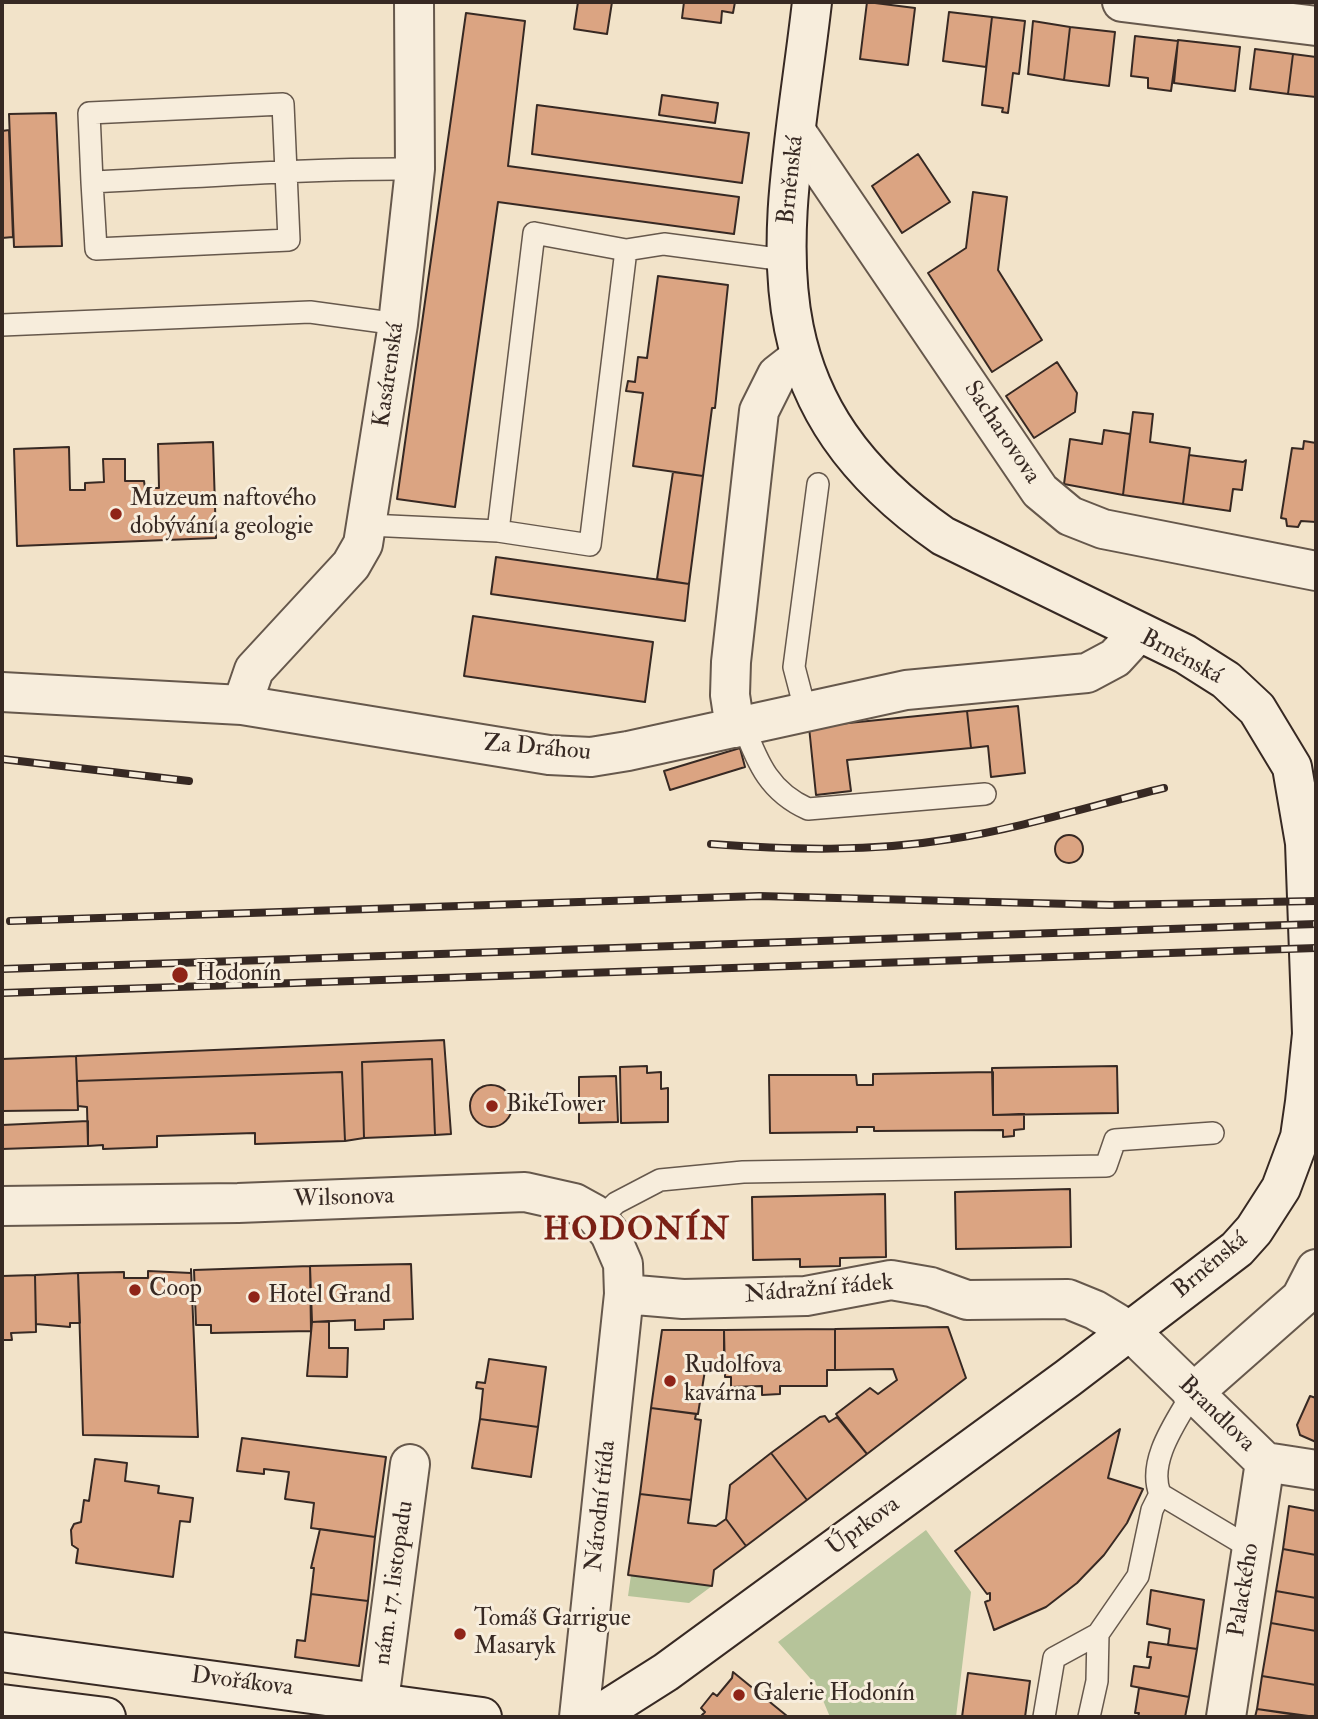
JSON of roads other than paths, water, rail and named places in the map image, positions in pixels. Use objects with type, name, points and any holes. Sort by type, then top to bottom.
[{"type":"street","name":"Kasárenská","points":[[243,705],[254,670],[351,565],[363,544],[368,525],[398,324],[415,169],[414,2]]},
{"type":"street","name":"Brněnská","points":[[812,2],[787,204],[785,260],[788,299],[800,357],[821,409],[843,446],[869,476],[916,518],[969,552],[1137,634],[1185,654],[1226,680],[1257,709],[1292,767],[1305,843],[1312,1034],[1300,1137],[1274,1199],[1237,1249],[1130,1331]]},
{"type":"street","points":[[1122,2],[1316,26]]},
{"type":"street","name":"Sacharovova","points":[[797,133],[1040,491],[1054,505],[1102,529],[1316,571]]},
{"type":"street","points":[[739,727],[730,695],[731,662],[759,411],[777,375],[800,357]]},
{"type":"street","name":"Za Dráhou","points":[[2,692],[243,705],[549,755],[591,757],[906,690],[1087,673],[1115,658],[1137,634]]},
{"type":"street","name":"Wilsonova","points":[[2,1206],[238,1203],[525,1192],[574,1203],[594,1214],[610,1234],[623,1264],[625,1294]]},
{"type":"street","points":[[1192,1394],[1301,1298],[1316,1269]]},
{"type":"street","name":"Nádražní řádek","points":[[625,1294],[683,1299],[806,1296],[891,1280],[931,1287],[967,1300],[1068,1299],[1104,1314],[1130,1331]]},
{"type":"street","name":"Národní třída","points":[[579,1717],[625,1294]]},
{"type":"street","name":"Brandlova","points":[[1130,1331],[1265,1462],[1316,1469]]},
{"type":"street","name":"Úprkova","points":[[595,1717],[677,1664],[1130,1331]]},
{"type":"street","name":"Palackého","points":[[1226,1717],[1265,1462]]},
{"type":"street","name":"nám. 17. listopadu","points":[[379,1701],[410,1464]]},
{"type":"street","name":"Dvořákova","points":[[2,1652],[482,1717]]},
{"type":"street","points":[[2,1704],[106,1717]]},
{"type":"lane","points":[[283,104],[289,240],[96,249],[92,182],[89,113],[283,104]]},
{"type":"lane","points":[[92,182],[415,169]]},
{"type":"lane","points":[[498,531],[534,233],[626,250],[664,244],[785,260]]},
{"type":"lane","points":[[368,525],[498,531],[590,545],[626,250]]},
{"type":"lane","points":[[2,325],[310,312],[398,324]]},
{"type":"lane","points":[[806,713],[794,667],[818,484]]},
{"type":"lane","points":[[739,727],[757,763],[786,799],[808,809],[985,794]]},
{"type":"lane","points":[[599,1220],[615,1203],[660,1180],[743,1172],[1106,1166],[1115,1140],[1213,1133]]},
{"type":"lane","points":[[1192,1394],[1166,1440],[1154,1479],[1160,1494],[1252,1549]]},
{"type":"lane","points":[[1044,1717],[1054,1658],[1098,1634],[1138,1576],[1152,1510],[1160,1494]]},
{"type":"lane","points":[[1089,1717],[1097,1681],[1098,1634]]},
{"type":"railway","points":[[2,759],[189,781]]},
{"type":"railway","points":[[711,844],[831,849],[921,843],[1004,829],[1164,788]]},
{"type":"railway","points":[[10,921],[759,896],[1110,905],[1316,901]]},
{"type":"railway","points":[[2,969],[1316,924]]},
{"type":"railway","points":[[2,993],[1316,948]]},
{"type":"place","name":"Muzeum naftového dobývání a geologie","points":[[116,514]]},
{"type":"place","name":"Hodonín","points":[[180,975]]},
{"type":"place","name":"BikeTower","points":[[492,1106]]},
{"type":"place","name":"Coop","points":[[135,1290]]},
{"type":"place","name":"Hotel Grand","points":[[254,1297]]},
{"type":"place","name":"Rudolfova kavárna","points":[[670,1381]]},
{"type":"place","name":"Tomáš Garrigue Masaryk","points":[[460,1634]]},
{"type":"place","name":"Galerie Hodonín","points":[[739,1695]]},
{"type":"district","name":"HODONÍN","points":[[637,1232]]}]
